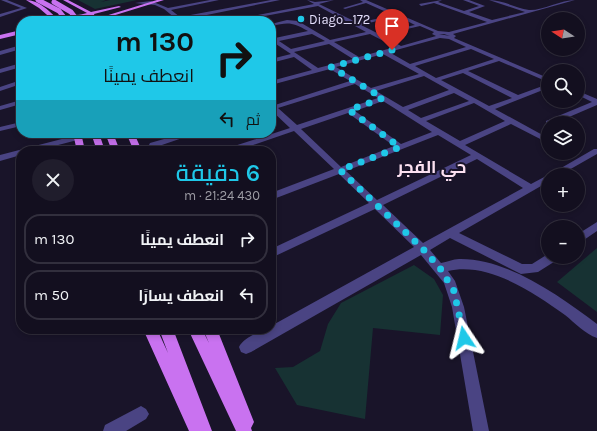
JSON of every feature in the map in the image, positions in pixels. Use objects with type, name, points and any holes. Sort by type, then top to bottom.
[{"type":"main road","points":[[28,0],[41,7],[51,15]]},
{"type":"main road","points":[[38,0],[58,10],[65,16]]},
{"type":"main road","points":[[50,0],[68,9],[77,16]]},
{"type":"main road","points":[[66,0],[93,16]]},
{"type":"main road","points":[[83,16],[90,13],[149,0]]},
{"type":"main road","points":[[110,16],[164,0]]},
{"type":"main road","points":[[0,37],[16,33]]},
{"type":"main road","points":[[0,42],[16,38]]},
{"type":"main road","points":[[152,334],[197,431]]},
{"type":"main road","points":[[168,334],[204,431]]},
{"type":"main road","points":[[197,334],[244,431]]},
{"type":"main road","points":[[212,334],[250,431]]},
{"type":"street","points":[[0,16],[25,8],[24,6],[2,0]]},
{"type":"street","points":[[164,0],[164,6]]},
{"type":"street","points":[[168,9],[216,0],[239,16]]},
{"type":"street","points":[[197,16],[278,0]]},
{"type":"street","points":[[309,0],[401,48]]},
{"type":"street","points":[[259,16],[332,0]]},
{"type":"street","points":[[362,0],[420,25],[438,35]]},
{"type":"street","points":[[422,2],[442,0]]},
{"type":"street","points":[[465,12],[483,6],[466,0]]},
{"type":"street","points":[[491,0],[531,12]]},
{"type":"street","points":[[450,36],[492,22],[570,0]]},
{"type":"street","points":[[549,1],[560,4]]},
{"type":"street","points":[[268,2],[273,5]]},
{"type":"street","points":[[344,8],[367,2]]},
{"type":"street","points":[[432,2],[492,22]]},
{"type":"street","points":[[136,3],[154,3],[164,6],[175,16]]},
{"type":"street","points":[[278,8],[284,11]]},
{"type":"street","points":[[357,25],[397,15]]},
{"type":"street","points":[[276,24],[286,21],[296,22],[358,59]]},
{"type":"street","points":[[276,59],[330,42],[420,25]]},
{"type":"street","points":[[276,39],[312,32]]},
{"type":"street","points":[[276,83],[401,48],[438,35],[450,36],[541,77]]},
{"type":"street","points":[[276,42],[318,71]]},
{"type":"street","points":[[409,66],[472,47]]},
{"type":"street","points":[[0,53],[16,48]]},
{"type":"street","points":[[384,52],[541,137]]},
{"type":"street","points":[[436,80],[499,59]]},
{"type":"street","points":[[0,71],[16,66]]},
{"type":"street","points":[[331,67],[531,188]]},
{"type":"street","points":[[463,71],[518,98]]},
{"type":"street","points":[[370,91],[424,74]]},
{"type":"street","points":[[276,106],[355,82]]},
{"type":"street","points":[[0,89],[16,84]]},
{"type":"street","points":[[489,109],[541,89]]},
{"type":"street","points":[[402,110],[454,90]]},
{"type":"street","points":[[585,96],[597,101]]},
{"type":"street","points":[[276,135],[383,98]]},
{"type":"street","points":[[420,121],[474,101]]},
{"type":"street","points":[[564,116],[597,101]]},
{"type":"street","points":[[0,108],[16,103]]},
{"type":"street","points":[[349,110],[400,147]]},
{"type":"street","points":[[276,111],[422,248],[440,268],[452,286],[458,307],[481,431]]},
{"type":"street","points":[[460,144],[511,121]]},
{"type":"street","points":[[0,129],[16,125]]},
{"type":"street","points":[[531,131],[541,127]]},
{"type":"street","points":[[276,195],[439,132]]},
{"type":"street","points":[[39,146],[61,138]]},
{"type":"street","points":[[154,145],[177,138]]},
{"type":"street","points":[[243,146],[266,138]]},
{"type":"street","points":[[585,157],[597,151]]},
{"type":"street","points":[[0,158],[16,153]]},
{"type":"street","points":[[276,252],[478,155]]},
{"type":"street","points":[[585,157],[597,162]]},
{"type":"street","points":[[565,168],[579,160]]},
{"type":"street","points":[[276,330],[541,182]]},
{"type":"street","points":[[585,235],[597,226]]},
{"type":"street","points":[[449,233],[521,269],[534,269],[542,264]]},
{"type":"street","points":[[440,268],[450,264],[469,264],[507,276],[544,294],[597,332]]},
{"type":"street","points":[[246,347],[269,334]]},
{"type":"street","points":[[112,431],[141,414]]},
{"type":"green space","points":[[78,0],[106,0],[101,2],[110,0],[137,0],[95,9]]},
{"type":"green space","points":[[597,248],[597,312],[557,282],[578,264],[585,264],[585,258]]},
{"type":"green space","points":[[414,265],[434,279],[443,295],[440,335],[373,328],[365,419],[297,405],[275,368],[293,367],[320,351],[328,324],[341,303]]},
{"type":"place","name":"Diago_172","points":[[301,19]]},
{"type":"district","name":"حي الفجر","points":[[432,167]]},
{"type":"route","points":[[392,50],[331,67],[383,98],[349,110],[400,147],[340,170],[422,248],[440,268],[454,291],[464,338]]}]
